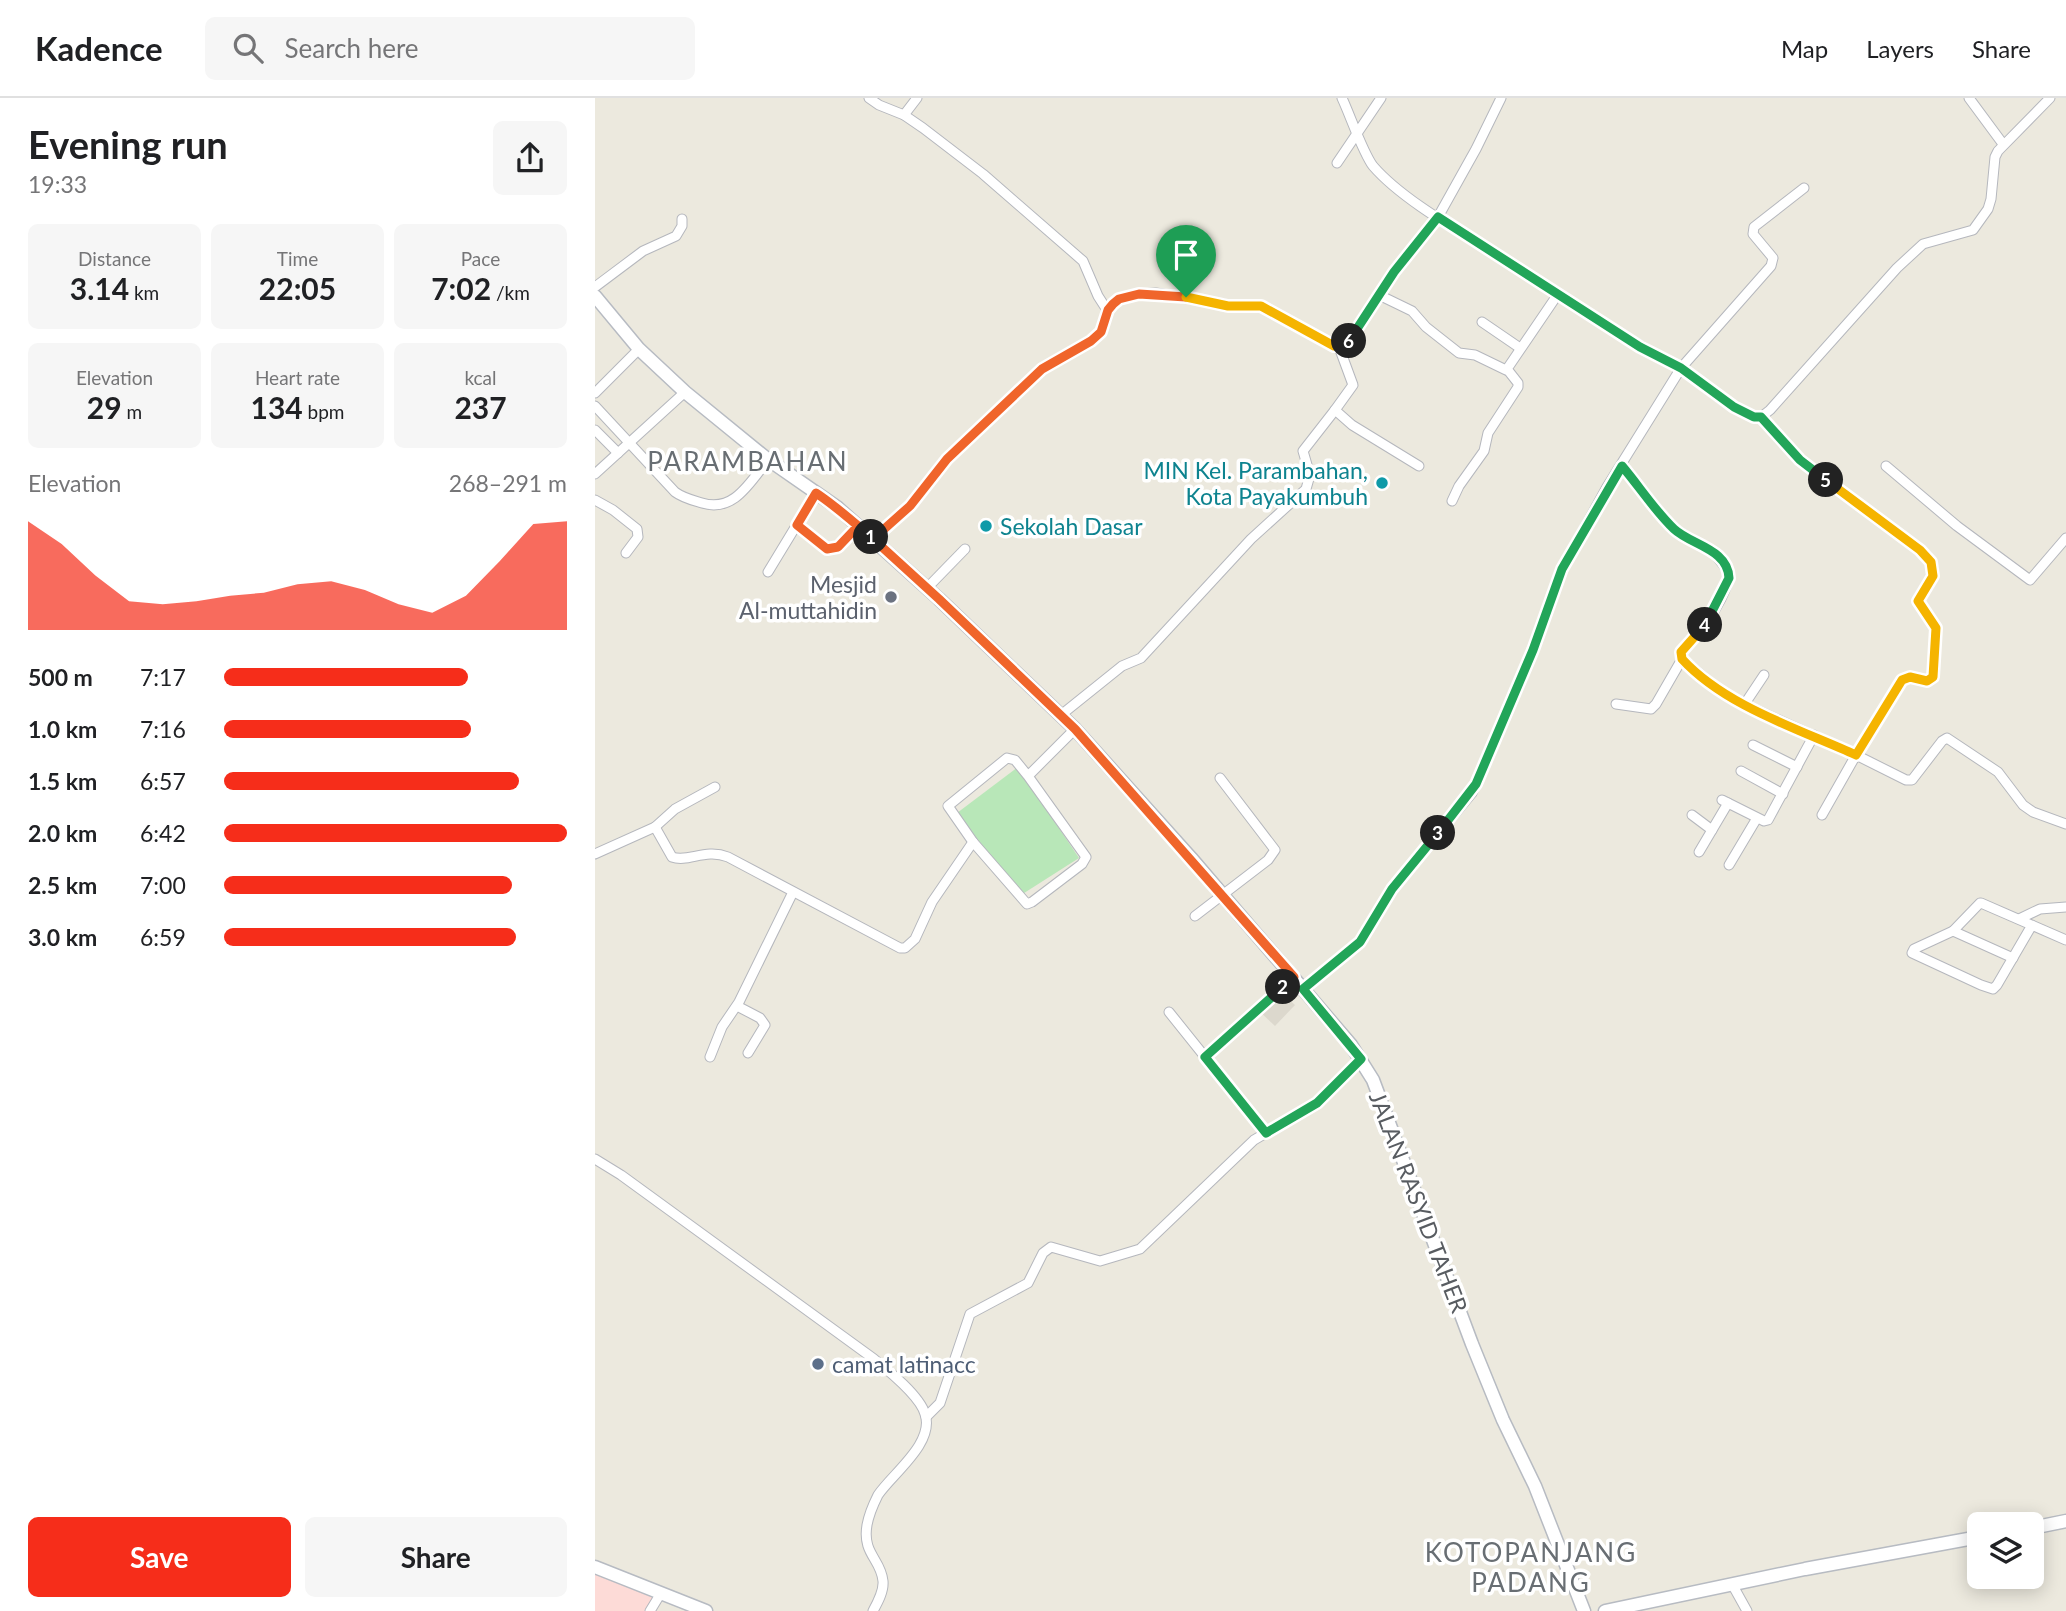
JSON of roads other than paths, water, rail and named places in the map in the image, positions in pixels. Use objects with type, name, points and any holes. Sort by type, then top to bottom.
[{"type":"street","points":[[869,98],[904,115],[983,174],[1083,261],[1098,296],[1108,310]]},
{"type":"street","points":[[904,115],[918,98]]},
{"type":"street","points":[[1342,98],[1366,155],[1375,167],[1438,217],[1640,347],[1681,368],[1734,407],[1754,417],[1761,417],[1923,244],[1973,230],[1991,200],[1995,157],[2003,144],[2050,98]]},
{"type":"street","points":[[1337,163],[1381,98]]},
{"type":"street","points":[[873,539],[910,506],[947,459],[1042,369],[1091,341],[1101,332],[1108,310],[1119,299],[1139,294],[1186,297],[1234,306],[1253,304],[1268,309],[1328,344],[1339,347],[1348,343],[1379,295],[1438,217],[1501,98]]},
{"type":"street","points":[[1969,98],[2003,144]]},
{"type":"street","points":[[1303,989],[1360,942],[1392,889],[1472,793],[1533,650],[1562,569],[1681,368],[1771,266],[1773,258],[1752,234],[1754,227],[1804,188]]},
{"type":"street","points":[[595,287],[643,251],[676,236],[682,226],[682,219]]},
{"type":"street","points":[[1506,370],[1558,294]]},
{"type":"street","points":[[1379,295],[1412,311],[1426,327],[1459,353],[1475,355],[1506,370],[1517,382],[1518,387],[1488,433],[1484,451],[1459,486],[1453,501]]},
{"type":"street","name":"JALAN RASYID TAHER","points":[[595,296],[639,349],[685,392],[768,460],[858,526],[1061,715],[1222,894],[1361,1059],[1373,1080],[1477,1357],[1503,1420],[1535,1486],[1584,1611]]},
{"type":"street","points":[[1482,322],[1520,348]]},
{"type":"street","points":[[1061,715],[1122,666],[1141,658],[1251,538],[1306,489],[1310,475],[1303,451],[1353,385],[1339,347]]},
{"type":"street","points":[[595,393],[639,349]]},
{"type":"street","points":[[595,474],[685,392]]},
{"type":"street","points":[[595,406],[678,495],[708,505],[720,506],[736,498],[768,460]]},
{"type":"street","points":[[1335,410],[1352,425],[1419,466]]},
{"type":"street","points":[[1761,417],[1800,460],[1920,550],[1931,562],[1933,576],[1918,601],[1936,628],[1933,677],[1927,681],[1910,677],[1902,680],[1822,815]]},
{"type":"street","points":[[595,430],[618,453]]},
{"type":"street","points":[[1616,704],[1651,709],[1682,659],[1683,649],[1711,615],[1726,585],[1729,572],[1714,554],[1673,528],[1622,466]]},
{"type":"street","points":[[1886,466],[1957,526],[2030,580],[2066,538]]},
{"type":"street","points":[[768,572],[816,493]]},
{"type":"street","points":[[595,500],[637,529],[638,537],[627,553]]},
{"type":"street","points":[[797,525],[827,549],[838,547],[858,526]]},
{"type":"street","points":[[927,588],[965,549]]},
{"type":"street","points":[[1682,659],[1719,690],[1744,705],[1910,781],[1942,741],[1949,738],[1998,772],[2023,806],[2066,824]]},
{"type":"street","points":[[1744,705],[1764,675]]},
{"type":"street","points":[[1028,776],[1075,729]]},
{"type":"street","points":[[1699,852],[1725,801],[1763,821],[1768,820],[1814,735]]},
{"type":"street","points":[[1753,745],[1797,767]]},
{"type":"street","points":[[1007,758],[1015,760],[1028,776],[1085,853],[1084,863],[1027,904],[948,809],[950,803],[1007,758]]},
{"type":"street","points":[[1741,771],[1783,794]]},
{"type":"street","points":[[1195,916],[1269,860],[1275,850],[1220,778]]},
{"type":"street","points":[[595,854],[655,827],[675,809],[715,788]]},
{"type":"street","points":[[1692,815],[1712,830]]},
{"type":"street","points":[[1729,865],[1757,818]]},
{"type":"street","points":[[655,827],[672,857],[680,860],[708,853],[722,855],[894,946],[905,948],[915,939],[932,902],[973,842]]},
{"type":"street","points":[[710,1057],[722,1027],[737,1006],[793,892]]},
{"type":"street","points":[[2032,925],[1993,989],[1912,953],[1914,949],[1953,931],[1979,903],[2019,919],[2066,940]]},
{"type":"street","points":[[2019,919],[2040,909],[2066,907]]},
{"type":"street","points":[[1953,931],[2013,958]]},
{"type":"street","points":[[1205,1057],[1294,977]]},
{"type":"street","points":[[737,1006],[765,1024],[748,1053]]},
{"type":"street","points":[[1169,1012],[1266,1133]]},
{"type":"street","points":[[926,1417],[940,1403],[972,1311],[1028,1283],[1043,1252],[1051,1247],[1100,1261],[1140,1249],[1254,1140],[1317,1103],[1361,1059]]},
{"type":"street","points":[[595,1159],[621,1175],[874,1359],[905,1387],[925,1413],[923,1438],[917,1449],[880,1493],[872,1507],[866,1542],[883,1580],[881,1595],[873,1611]]},
{"type":"street","points":[[2044,1526],[2066,1521]]},
{"type":"street","points":[[1605,1611],[1967,1539]]},
{"type":"street","points":[[595,1567],[706,1611]]},
{"type":"street","points":[[1732,1584],[1747,1611]]},
{"type":"street","points":[[650,1611],[661,1592]]},
{"type":"place","name":"MIN Kel. Parambahan, Kota Payakumbuh","points":[[1382,483]]},
{"type":"place","name":"Sekolah Dasar","points":[[986,526]]},
{"type":"place","name":"Mesjid Al-muttahidin","points":[[891,597]]},
{"type":"place","name":"camat latinacc","points":[[818,1364]]},
{"type":"district","name":"PARAMBAHAN","points":[[748,461]]},
{"type":"district","name":"KOTOPANJANG PADANG","points":[[1531,1567]]}]
